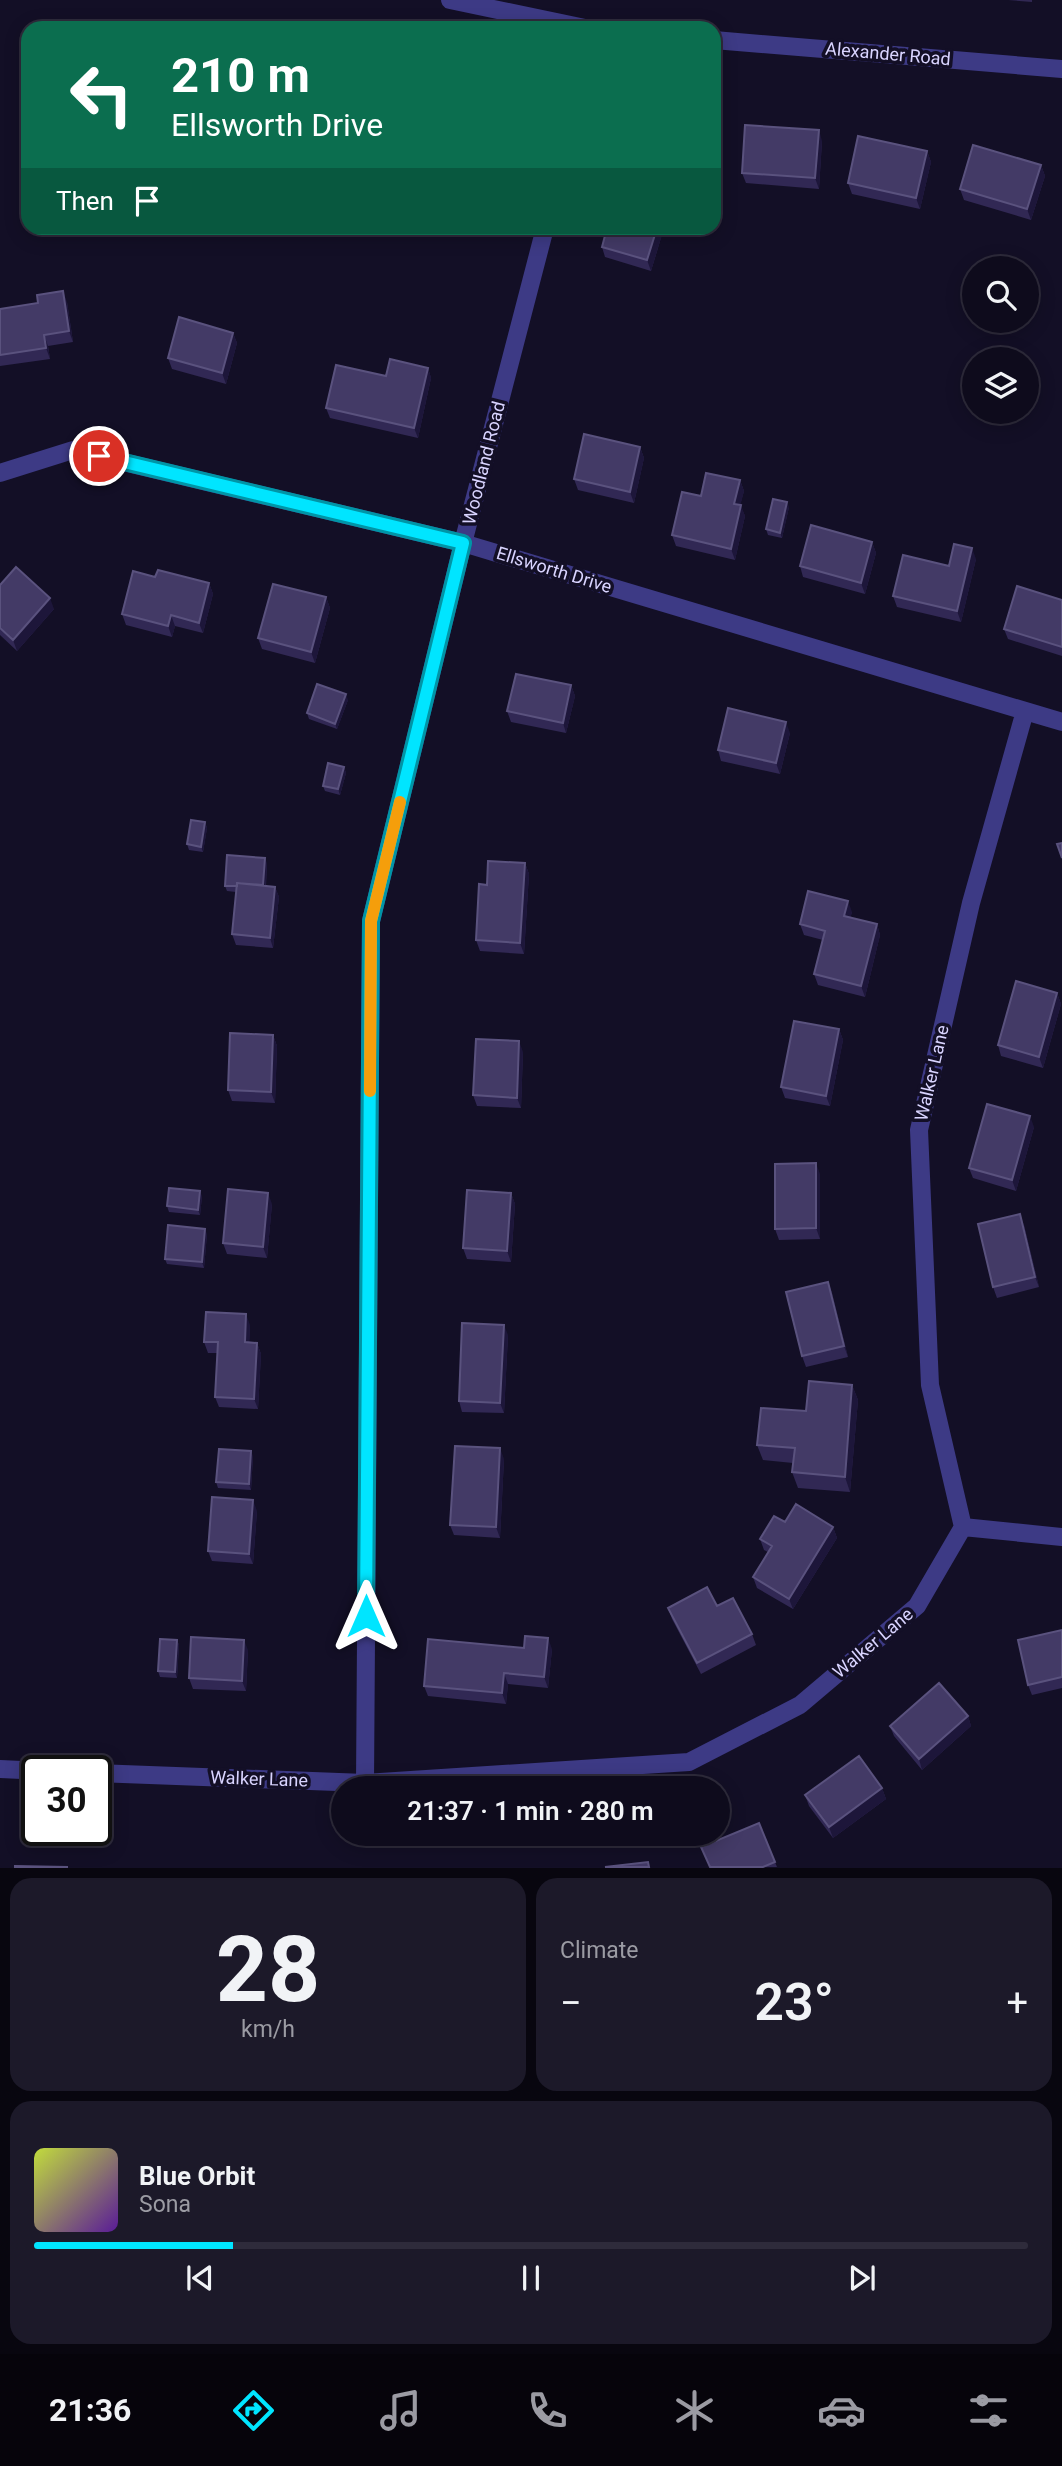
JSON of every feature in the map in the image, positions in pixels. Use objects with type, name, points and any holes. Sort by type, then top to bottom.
[{"type":"street","points":[[450,0],[551,21]]},
{"type":"street","name":"Alexander Road","points":[[721,41],[1062,69]]},
{"type":"street","name":"Woodland Road","points":[[365,1776],[371,921],[463,543],[543,235]]},
{"type":"street","name":"Ellsworth Drive","points":[[0,473],[73,450],[463,543],[1062,722]]},
{"type":"street","name":"Walker Lane","points":[[473,1776],[689,1762],[800,1705],[917,1606],[962,1527],[930,1385],[919,1130],[971,904],[1025,712]]},
{"type":"street","points":[[962,1527],[1062,1536]]},
{"type":"street","points":[[0,1769],[21,1770]]},
{"type":"street","name":"Walker Lane","points":[[112,1774],[331,1782]]},
{"type":"building","points":[[745,125],[819,130],[815,178],[742,173]]},
{"type":"building","points":[[858,136],[927,151],[916,198],[848,183]]},
{"type":"building","points":[[973,145],[1041,165],[1027,209],[960,189]]},
{"type":"building","points":[[605,235],[655,235],[647,260],[602,247]]},
{"type":"building","points":[[63,291],[69,331],[44,335],[46,348],[0,355],[0,309],[38,303],[37,295]]},
{"type":"building","points":[[179,317],[233,333],[222,373],[168,358]]},
{"type":"building","points":[[390,359],[428,368],[414,428],[326,408],[336,365],[386,376]]},
{"type":"building","points":[[584,434],[640,447],[630,492],[574,479]]},
{"type":"building","points":[[706,473],[740,480],[734,504],[741,505],[731,549],[672,535],[682,492],[701,496]]},
{"type":"building","points":[[773,499],[787,502],[780,533],[766,529]]},
{"type":"building","points":[[811,525],[872,542],[861,583],[800,566]]},
{"type":"building","points":[[954,544],[972,548],[957,611],[893,596],[903,555],[949,566]]},
{"type":"building","points":[[16,567],[50,598],[13,640],[0,628],[0,585]]},
{"type":"building","points":[[158,570],[209,583],[199,623],[171,615],[168,626],[122,614],[133,571],[155,577]]},
{"type":"building","points":[[273,584],[326,597],[311,652],[258,638]]},
{"type":"building","points":[[1017,586],[1062,600],[1062,647],[1004,629]]},
{"type":"building","points":[[516,674],[571,685],[563,723],[507,711]]},
{"type":"building","points":[[317,684],[346,694],[335,724],[307,713]]},
{"type":"building","points":[[728,708],[786,722],[776,763],[718,750]]},
{"type":"building","points":[[328,763],[344,767],[338,789],[323,786]]},
{"type":"building","points":[[191,820],[205,822],[201,847],[187,844]]},
{"type":"building","points":[[1062,843],[1062,858],[1057,844]]},
{"type":"building","points":[[227,855],[265,858],[263,885],[237,883],[237,886],[225,886]]},
{"type":"building","points":[[488,861],[525,863],[520,943],[476,940],[479,884],[487,885]]},
{"type":"building","points":[[237,883],[275,887],[270,938],[232,934]]},
{"type":"building","points":[[808,891],[848,901],[844,916],[877,924],[861,986],[814,974],[825,931],[800,924]]},
{"type":"building","points":[[1016,981],[1057,993],[1039,1057],[998,1045]]},
{"type":"building","points":[[794,1021],[839,1029],[826,1096],[781,1087]]},
{"type":"building","points":[[230,1033],[273,1035],[271,1092],[228,1090]]},
{"type":"building","points":[[476,1039],[519,1041],[517,1098],[473,1095]]},
{"type":"building","points":[[987,1104],[1030,1116],[1012,1180],[969,1168]]},
{"type":"building","points":[[816,1163],[816,1228],[775,1229],[775,1164]]},
{"type":"building","points":[[169,1188],[200,1191],[198,1210],[167,1206]]},
{"type":"building","points":[[228,1189],[268,1193],[263,1247],[223,1243]]},
{"type":"building","points":[[467,1190],[511,1193],[507,1251],[463,1248]]},
{"type":"building","points":[[1020,1214],[1035,1277],[993,1287],[978,1224]]},
{"type":"building","points":[[168,1225],[205,1229],[202,1262],[165,1259]]},
{"type":"building","points":[[828,1282],[844,1346],[802,1356],[786,1292]]},
{"type":"building","points":[[206,1312],[246,1314],[245,1342],[257,1343],[254,1399],[215,1397],[218,1342],[204,1342]]},
{"type":"building","points":[[462,1323],[504,1325],[500,1403],[459,1401]]},
{"type":"building","points":[[809,1381],[852,1385],[845,1477],[792,1472],[795,1448],[757,1445],[761,1408],[806,1411]]},
{"type":"building","points":[[455,1446],[500,1448],[496,1527],[450,1525]]},
{"type":"building","points":[[219,1449],[251,1451],[249,1484],[216,1482]]},
{"type":"building","points":[[212,1497],[253,1500],[249,1554],[208,1551]]},
{"type":"building","points":[[796,1504],[833,1527],[789,1599],[753,1577],[772,1546],[760,1539],[774,1516],[785,1522]]},
{"type":"building","points":[[707,1587],[717,1606],[733,1598],[752,1634],[697,1663],[668,1608]]},
{"type":"building","points":[[1062,1630],[1062,1677],[1028,1685],[1018,1640]]},
{"type":"building","points":[[525,1636],[548,1638],[544,1677],[504,1673],[502,1693],[424,1686],[428,1639],[524,1648]]},
{"type":"building","points":[[191,1637],[244,1640],[242,1681],[189,1678]]},
{"type":"building","points":[[160,1639],[177,1640],[175,1672],[158,1671]]},
{"type":"building","points":[[939,1683],[968,1716],[919,1759],[890,1726]]},
{"type":"building","points":[[859,1756],[882,1788],[829,1827],[805,1795]]},
{"type":"building","points":[[759,1823],[775,1862],[763,1867],[710,1867],[701,1847],[730,1846],[730,1835]]},
{"type":"building","points":[[648,1862],[649,1867],[605,1867]]},
{"type":"slow traffic","points":[[370,1091],[371,921],[400,802]]},
{"type":"route","points":[[99,456],[463,543],[371,921],[366,1616]]}]
